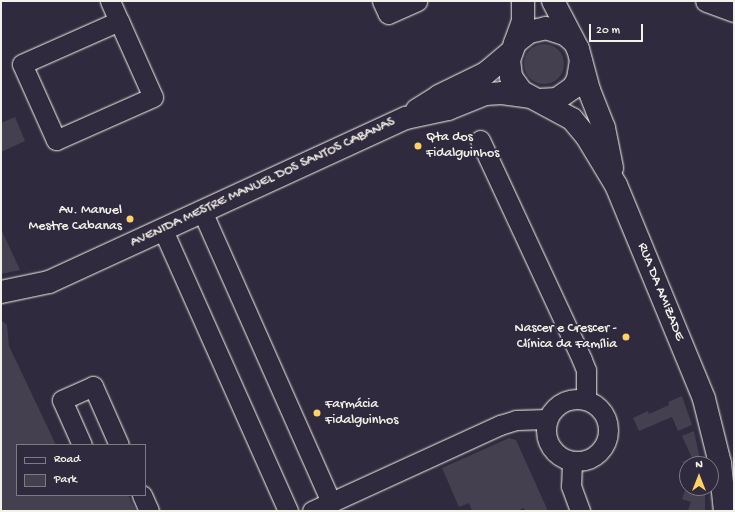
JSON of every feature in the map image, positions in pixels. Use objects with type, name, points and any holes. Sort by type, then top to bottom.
[{"type":"street","points":[[110,1],[119,21],[153,97],[56,140],[22,64],[119,21]]},
{"type":"street","points":[[382,1],[388,14],[417,1]]},
{"type":"street","name":"RUA DA AMIZADE","points":[[523,1],[523,21],[513,48],[509,69],[512,77],[516,86],[534,98],[572,119],[587,137],[616,185],[704,399],[720,463],[728,508]]},
{"type":"street","name":"RUA DA AMIZADE","points":[[553,1],[577,50],[589,90],[604,128],[616,185]]},
{"type":"street","points":[[707,1],[734,11]]},
{"type":"street","points":[[406,118],[439,96],[486,73],[528,32],[546,28],[565,34],[577,50],[581,69],[573,88],[557,99],[534,98]]},
{"type":"street","name":"AVENIDA MESTRE MANUEL DOS SANTOS CABANAS","points":[[1,292],[49,282],[406,118],[448,109],[485,94],[502,94],[534,98]]},
{"type":"street","points":[[480,140],[582,360],[586,370],[586,399]]},
{"type":"street","points":[[202,211],[331,502]]},
{"type":"street","points":[[163,230],[288,511]]},
{"type":"street","points":[[82,444],[62,400],[93,386],[116,444]]},
{"type":"street","points":[[574,398],[586,399],[598,406],[606,417],[609,430],[608,437],[606,444],[598,454],[586,461],[572,461],[559,456],[550,446],[545,433],[547,419],[553,409],[563,401],[574,398]]},
{"type":"street","points":[[312,511],[500,425],[516,420],[547,419]]},
{"type":"street","points":[[572,461],[572,486],[580,511]]},
{"type":"street","points":[[142,496],[149,511]]},
{"type":"green space","points":[[544,44],[558,50],[564,64],[558,78],[544,84],[530,78],[524,64],[530,50]]},
{"type":"green space","points":[[15,117],[25,141],[1,152],[1,123]]},
{"type":"green space","points":[[1,229],[20,270],[1,274]]},
{"type":"green space","points":[[1,320],[7,325],[9,346],[56,444],[16,444],[16,496],[128,496],[136,511],[1,511]]},
{"type":"green space","points":[[682,396],[692,425],[678,431],[672,417],[639,431],[633,418],[648,411],[649,414],[669,405],[668,402]]},
{"type":"green space","points":[[694,431],[699,456],[691,456],[682,436]]},
{"type":"green space","points":[[509,438],[516,440],[548,511],[525,511],[524,508],[517,511],[472,511],[469,503],[459,507],[442,468]]},
{"type":"green space","points":[[683,496],[705,496],[705,511],[688,510],[691,502],[682,499]]},
{"type":"place","name":"Qta dos Fidalguinhos","points":[[418,146]]},
{"type":"place","name":"Av. Manuel Mestre Cabanas","points":[[130,219]]},
{"type":"place","name":"Nascer e Crescer - Clínica da Família","points":[[626,337]]},
{"type":"place","name":"Farmácia Fidalguinhos","points":[[317,413]]}]
